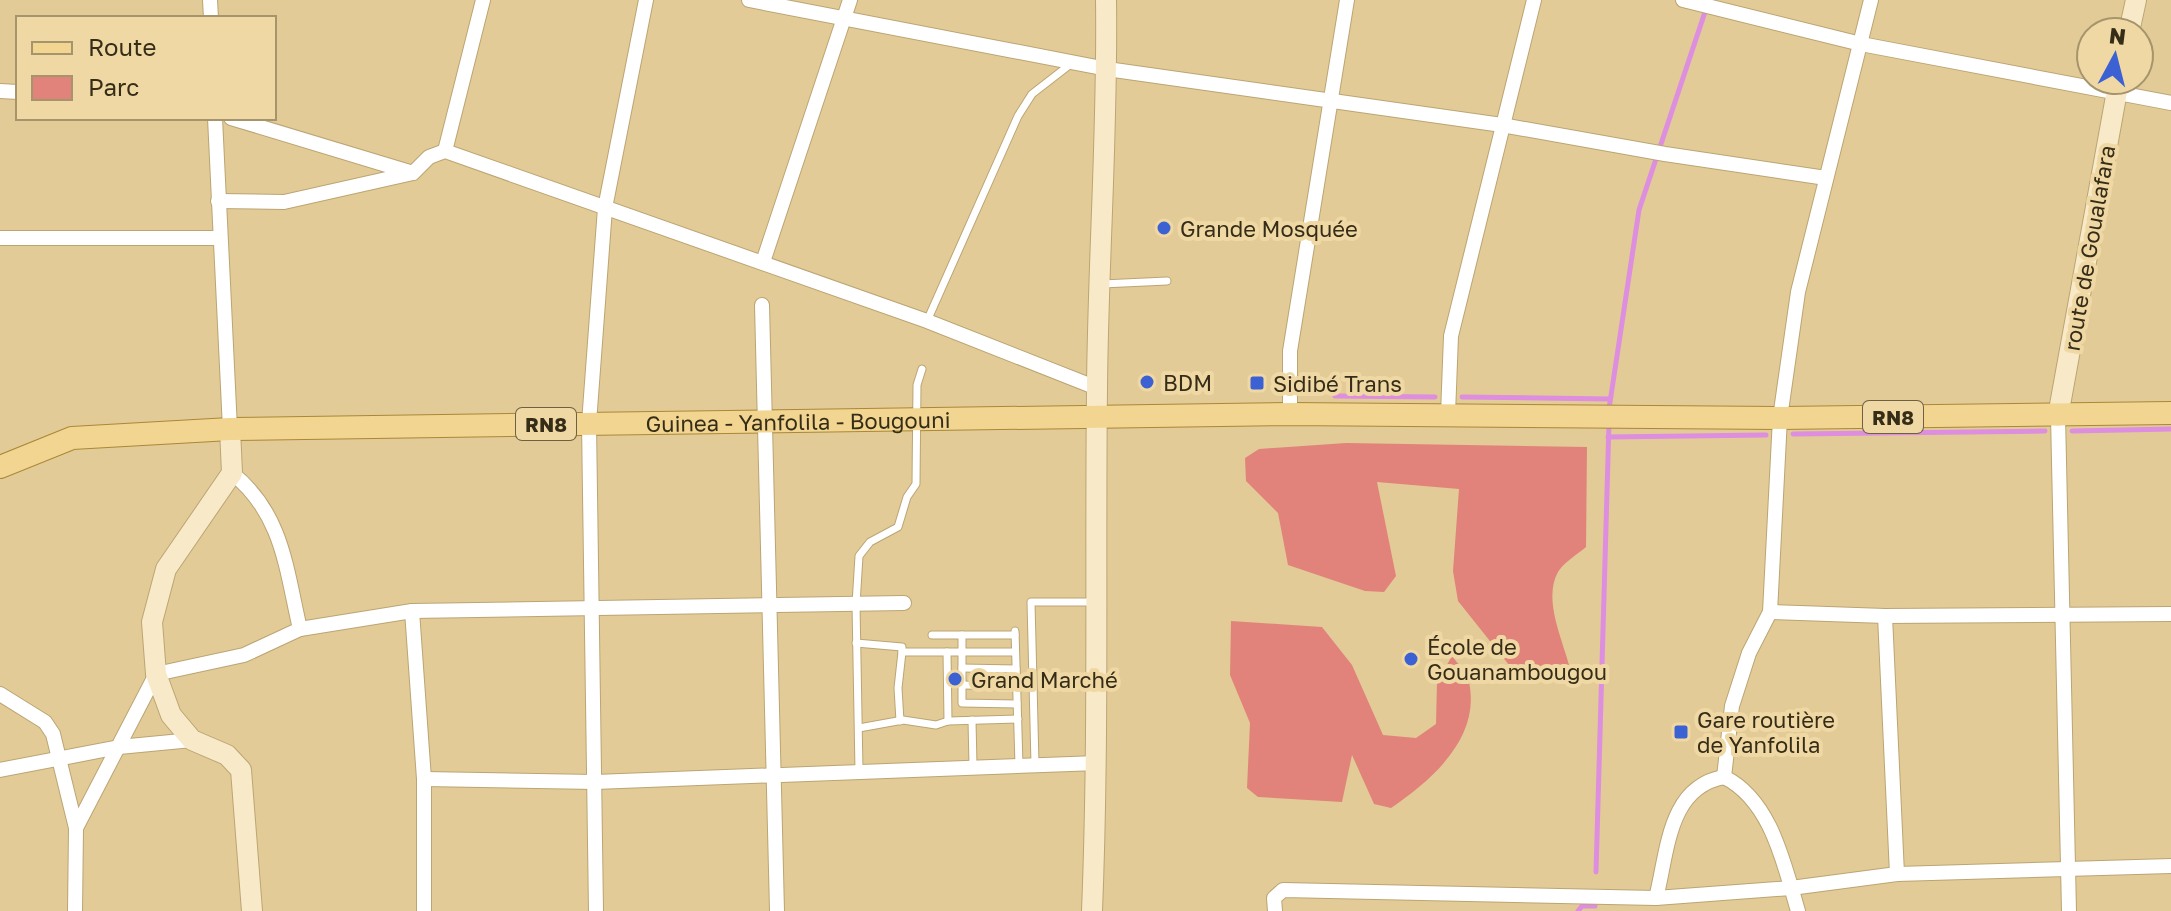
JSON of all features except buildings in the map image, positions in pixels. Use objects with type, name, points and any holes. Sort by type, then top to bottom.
[{"type":"main road","name":"Guinea - Yanfolila - Bougouni","points":[[0,467],[30,452],[72,438],[230,429],[1290,414],[1780,418],[2171,413]]},
{"type":"street","points":[[445,151],[483,0]]},
{"type":"street","points":[[596,911],[589,423],[605,208],[646,0]]},
{"type":"street","points":[[749,0],[1107,69],[1502,125],[1826,178]]},
{"type":"street","points":[[763,262],[847,17],[850,0]]},
{"type":"street","points":[[1092,911],[1098,763],[1097,388],[1107,69],[1106,0]]},
{"type":"street","points":[[1290,414],[1290,351],[1347,0]]},
{"type":"street","points":[[1448,414],[1451,336],[1534,0]]},
{"type":"street","points":[[1683,0],[1861,44],[2075,80]]},
{"type":"street","points":[[1724,777],[1732,706],[1749,653],[1770,612],[1780,418],[1798,292],[1871,0]]},
{"type":"street","name":"route de Goualafara","points":[[2058,416],[2116,96]]},
{"type":"street","points":[[2148,96],[2171,103]]},
{"type":"street","points":[[215,120],[232,473],[166,569],[152,622],[156,674],[171,715],[192,740],[227,755],[241,770],[252,911]]},
{"type":"street","points":[[238,120],[413,173]]},
{"type":"street","points":[[218,201],[284,202],[413,173],[429,157],[445,151],[927,321],[1097,388]]},
{"type":"street","points":[[0,238],[220,238]]},
{"type":"street","points":[[762,305],[777,911]]},
{"type":"street","points":[[2058,416],[2069,911]]},
{"type":"street","points":[[232,473],[255,491],[279,535],[300,629]]},
{"type":"street","points":[[156,674],[244,655],[300,629],[412,611],[904,603]]},
{"type":"street","points":[[412,611],[424,779],[424,911]]},
{"type":"street","points":[[1770,612],[2064,617],[2171,614]]},
{"type":"street","points":[[1885,616],[1897,874]]},
{"type":"street","points":[[76,828],[156,674]]},
{"type":"street","points":[[0,694],[45,722],[53,734],[76,828],[75,911]]},
{"type":"street","points":[[0,770],[119,747],[192,740]]},
{"type":"street","points":[[424,779],[595,782],[1098,763]]},
{"type":"street","points":[[1656,898],[1679,808],[1692,789],[1724,777],[1742,786],[1761,809],[1798,911]]},
{"type":"street","points":[[1275,911],[1274,898],[1283,890],[1656,898],[1791,888],[1897,874],[2171,866]]},
{"type":"lane","points":[[927,321],[1018,116],[1032,94],[1073,62]]},
{"type":"lane","points":[[1100,285],[1167,281]]},
{"type":"lane","points":[[859,771],[856,604],[859,556],[870,542],[898,527],[907,497],[916,484],[917,385],[922,369]]},
{"type":"lane","points":[[1035,764],[1031,602],[1097,602]]},
{"type":"lane","points":[[932,635],[962,635],[1032,644]]},
{"type":"lane","points":[[962,635],[962,703],[1034,700]]},
{"type":"lane","points":[[902,652],[962,651],[1015,641]]},
{"type":"lane","points":[[1015,641],[1019,765]]},
{"type":"lane","points":[[856,643],[902,647],[898,688],[900,721]]},
{"type":"lane","points":[[947,652],[948,721]]},
{"type":"lane","points":[[962,668],[1016,669]]},
{"type":"lane","points":[[962,685],[1017,686]]},
{"type":"lane","points":[[859,728],[900,721],[936,725],[948,721],[1018,719]]},
{"type":"lane","points":[[972,720],[973,766]]},
{"type":"green space","points":[[1346,443],[1587,447],[1586,547],[1560,569],[1552,594],[1555,618],[1569,665],[1554,671],[1513,670],[1458,601],[1453,571],[1459,489],[1377,482],[1396,576],[1384,592],[1365,591],[1288,565],[1278,513],[1246,481],[1245,458],[1259,449]]},
{"type":"green space","points":[[1231,621],[1322,627],[1352,665],[1383,735],[1416,738],[1436,724],[1437,682],[1452,656],[1469,682],[1471,702],[1468,721],[1460,739],[1437,771],[1391,808],[1374,804],[1352,755],[1342,802],[1258,797],[1247,788],[1250,723],[1230,675]]},
{"type":"waterway","points":[[1609,409],[1639,210],[1706,9]]},
{"type":"waterway","points":[[1335,396],[1435,397]]},
{"type":"waterway","points":[[1462,397],[1610,399]]},
{"type":"waterway","points":[[1596,872],[1609,423]]},
{"type":"waterway","points":[[2072,431],[2171,429]]},
{"type":"waterway","points":[[1793,434],[2045,431]]},
{"type":"waterway","points":[[1608,437],[1766,435]]},
{"type":"waterway","points":[[1578,911],[1582,906],[1595,906]]},
{"type":"place","name":"Grande Mosquée","points":[[1164,228]]},
{"type":"place","name":"BDM","points":[[1147,382]]},
{"type":"place","name":"Sidibé Trans","points":[[1257,383]]},
{"type":"place","name":"École de Gouanambougou","points":[[1411,659]]},
{"type":"place","name":"Grand Marché","points":[[955,679]]},
{"type":"place","name":"Gare routière de Yanfolila","points":[[1681,732]]}]
